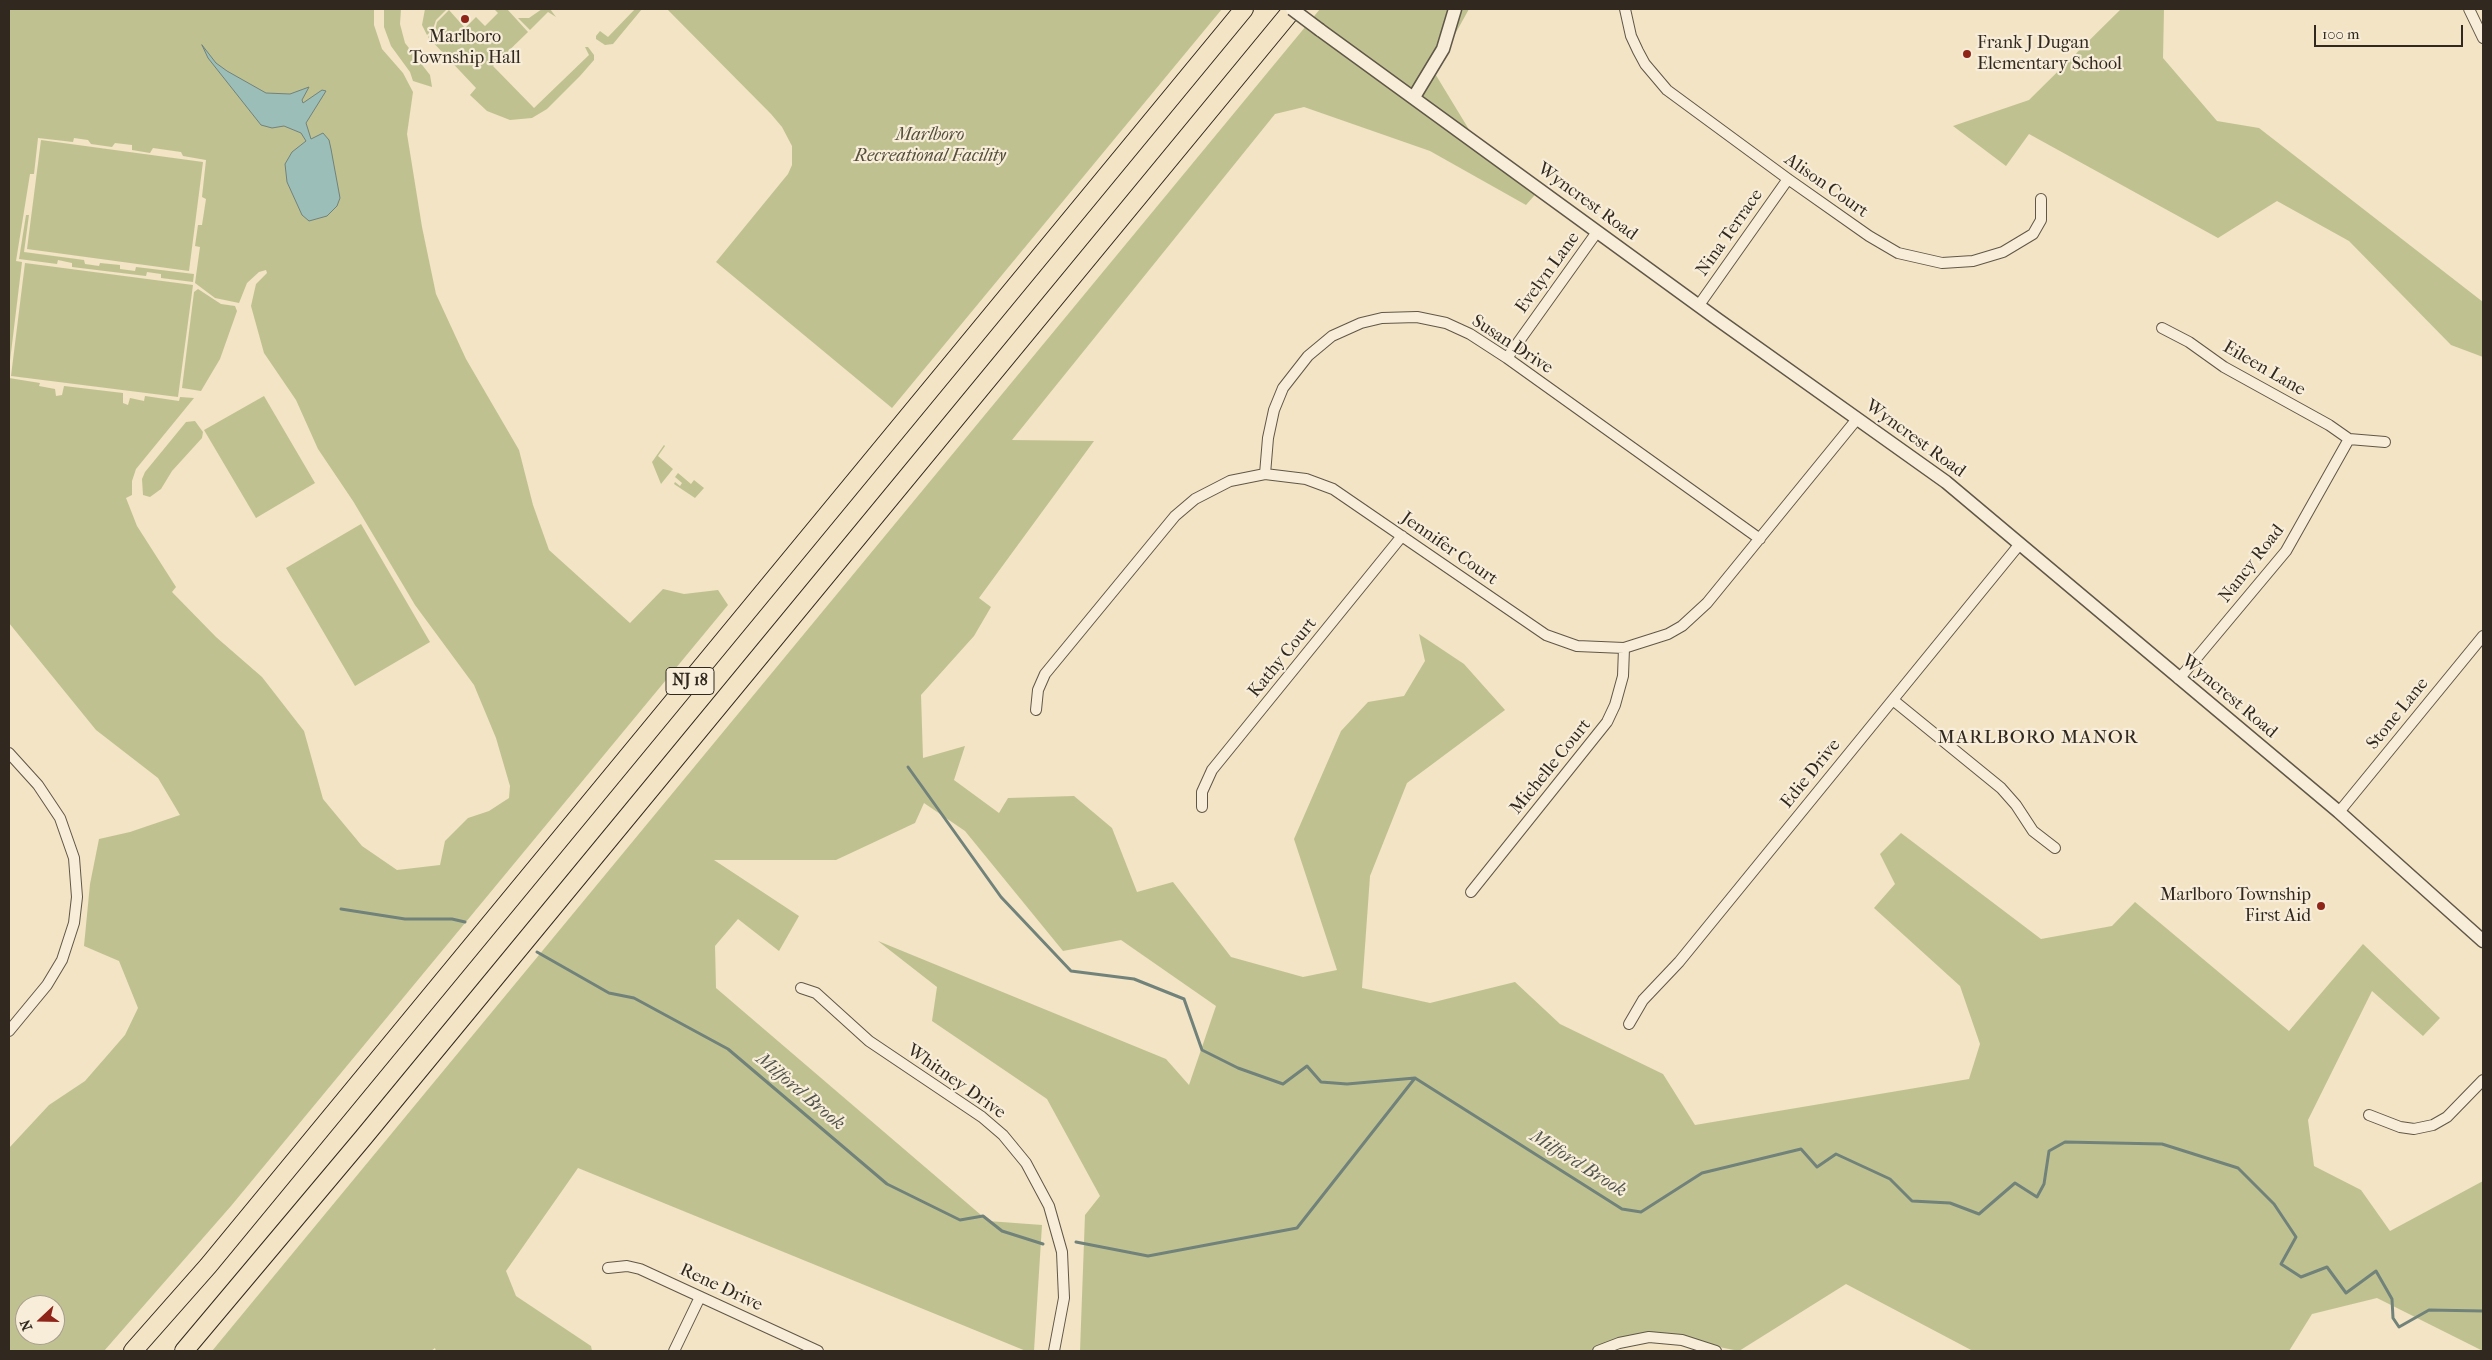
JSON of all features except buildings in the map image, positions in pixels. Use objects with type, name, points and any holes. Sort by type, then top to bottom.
[{"type":"highway","name":"NJ 18","points":[[133,1351],[220,1251],[1244,9]]},
{"type":"highway","name":"NJ 18","points":[[184,1351],[253,1271],[1292,9]]},
{"type":"street","name":"Wyncrest Road","points":[[1292,9],[1597,232],[1946,482],[2339,812],[2483,941]]},
{"type":"street","points":[[1414,97],[1443,49],[1455,9]]},
{"type":"street","name":"Alison Court","points":[[1626,9],[1628,26],[1638,51],[1661,84],[1680,101],[1788,179],[1887,247],[1913,258],[1942,263],[1984,259],[2028,239],[2041,220],[2042,199]]},
{"type":"street","points":[[2469,9],[2483,38]]},
{"type":"street","name":"Nina Terrace","points":[[1698,305],[1788,179]]},
{"type":"street","name":"Evelyn Lane","points":[[1507,358],[1597,232]]},
{"type":"street","name":"Susan Drive","points":[[1266,474],[1270,423],[1283,388],[1308,356],[1341,332],[1382,318],[1428,319],[1446,323],[1470,334],[1507,358],[1760,539]]},
{"type":"street","name":"Eileen Lane","points":[[2162,328],[2189,342],[2224,367],[2329,425],[2348,439]]},
{"type":"street","name":"Jennifer Court","points":[[1036,710],[1038,690],[1045,674],[1175,516],[1195,499],[1230,481],[1266,474],[1306,479],[1333,489],[1546,635],[1577,646],[1624,648],[1668,634],[1695,615],[1760,539],[1857,419]]},
{"type":"street","points":[[2348,439],[2385,442]]},
{"type":"street","name":"Nancy Road","points":[[2179,678],[2286,551],[2348,439]]},
{"type":"street","name":"Kathy Court","points":[[1202,807],[1202,792],[1212,770],[1402,536]]},
{"type":"street","name":"Edie Drive","points":[[1629,1024],[1643,1000],[1679,962],[2019,545]]},
{"type":"street","name":"Stone Lane","points":[[2339,812],[2483,636]]},
{"type":"street","name":"Michelle Court","points":[[1471,892],[1608,722],[1623,676],[1624,648]]},
{"type":"street","points":[[1893,700],[2001,788],[2016,805],[2033,831],[2055,848]]},
{"type":"street","points":[[9,753],[38,785],[60,818],[74,858],[77,897],[74,924],[62,960],[47,984],[9,1031]]},
{"type":"street","name":"Whitney Drive","points":[[801,988],[816,993],[869,1041],[982,1117],[1003,1135],[1026,1163],[1049,1206],[1062,1252],[1064,1298],[1054,1351]]},
{"type":"street","points":[[2369,1115],[2400,1127],[2414,1129],[2433,1125],[2447,1117],[2483,1080]]},
{"type":"street","name":"Rene Drive","points":[[608,1268],[628,1266],[640,1269],[818,1351]]},
{"type":"street","points":[[674,1351],[700,1297]]},
{"type":"street","points":[[1598,1351],[1619,1343],[1649,1337],[1682,1340],[1716,1351]]},
{"type":"green space","points":[[9,9],[374,9],[374,25],[382,49],[403,73],[413,92],[407,134],[422,227],[436,294],[466,359],[519,450],[533,505],[549,550],[630,623],[663,589],[684,594],[718,590],[728,605],[231,1206],[104,1351],[9,1351],[9,1148],[49,1105],[85,1081],[125,1035],[138,1008],[119,961],[84,946],[90,884],[99,839],[130,832],[180,815],[158,778],[96,730],[9,623],[9,378],[40,383],[39,386],[55,389],[56,396],[62,395],[64,386],[123,393],[123,403],[128,405],[130,398],[144,401],[145,396],[179,401],[180,397],[194,398],[136,469],[132,481],[132,495],[126,498],[137,526],[176,587],[172,592],[216,637],[262,677],[304,731],[323,799],[362,846],[397,870],[440,865],[445,841],[468,818],[489,811],[509,798],[510,786],[496,738],[474,685],[415,605],[353,501],[318,449],[296,400],[264,353],[251,306],[256,284],[267,273],[266,270],[259,272],[247,283],[239,303],[215,298],[195,283],[200,247],[195,246],[198,225],[202,225],[206,199],[202,197],[206,160],[183,156],[181,152],[153,148],[150,153],[132,150],[132,145],[115,143],[112,147],[91,144],[88,140],[74,138],[73,142],[38,138],[34,174],[30,174],[16,261],[22,262],[9,369]]},
{"type":"green space","points":[[384,9],[401,9],[400,24],[405,43],[430,75],[432,87],[413,81],[410,72],[391,46],[384,27]]},
{"type":"green space","points":[[425,9],[447,9],[436,20],[433,29],[427,35],[422,25]]},
{"type":"green space","points":[[494,9],[507,9],[528,32],[493,66],[534,108],[589,55],[585,47],[588,47],[594,55],[594,60],[580,76],[547,109],[532,118],[510,120],[487,111],[470,95],[476,88],[428,37],[435,31],[437,22],[449,10],[465,28],[476,17],[485,26],[498,13]]},
{"type":"green space","points":[[542,9],[550,9],[556,17],[548,12],[530,30],[518,18],[529,18]]},
{"type":"green space","points":[[635,9],[642,9],[613,44],[605,45],[596,39],[600,31],[608,37]]},
{"type":"green space","name":"Marlboro Recreational Facility","points":[[667,9],[1222,9],[892,408],[716,262],[788,174],[792,165],[792,146],[782,127],[771,114]]},
{"type":"green space","points":[[1320,9],[1469,9],[1434,72],[1479,146],[1540,189],[1526,205],[1430,151],[1304,107],[1275,114],[1012,440],[1094,441],[979,598],[991,607],[974,636],[921,695],[923,758],[965,746],[954,780],[999,813],[1008,798],[1074,796],[1112,828],[1137,892],[1173,882],[1231,957],[1303,977],[1337,970],[1294,839],[1341,731],[1368,702],[1404,696],[1425,661],[1419,634],[1464,664],[1505,710],[1407,783],[1370,876],[1362,988],[1430,1003],[1515,982],[1560,1024],[1663,1074],[1695,1125],[1969,1079],[1980,1044],[1960,986],[1874,908],[1895,884],[1880,854],[1901,833],[2041,939],[2112,926],[2135,902],[2289,1031],[2363,944],[2440,1018],[2423,1036],[2372,991],[2308,1120],[2314,1166],[2361,1190],[2390,1231],[2483,1181],[2483,1351],[2377,1298],[2312,1314],[2289,1351],[1973,1351],[1846,1284],[1739,1351],[1649,1333],[1605,1351],[1080,1351],[1085,1215],[1100,1196],[1047,1099],[932,1021],[937,987],[878,941],[1166,1059],[1189,1085],[1216,1006],[1121,940],[1063,951],[965,831],[924,803],[915,823],[836,860],[714,860],[799,916],[779,951],[738,919],[715,946],[716,988],[988,1221],[1042,1225],[1034,1351],[1026,1351],[578,1168],[506,1271],[516,1296],[591,1346],[592,1351],[436,1351],[435,1348],[431,1351],[212,1351]]},
{"type":"green space","points":[[2121,9],[2164,9],[2163,58],[2217,121],[2259,128],[2483,302],[2483,357],[2451,345],[2349,241],[2277,201],[2218,238],[2029,134],[2006,166],[1953,126],[2029,100]]},
{"type":"green space","points":[[41,140],[203,162],[189,271],[27,249]]},
{"type":"green space","points":[[26,215],[29,215],[24,252],[84,260],[85,264],[99,266],[100,263],[120,265],[120,269],[135,271],[136,267],[194,274],[193,282],[161,278],[161,274],[147,272],[146,276],[72,267],[72,263],[58,260],[57,264],[19,259]]},
{"type":"green space","points":[[25,263],[193,285],[178,397],[11,376]]},
{"type":"green space","points":[[198,289],[221,304],[235,306],[237,311],[220,359],[201,391],[182,388],[194,292]]},
{"type":"green space","points":[[264,396],[315,483],[256,518],[204,430]]},
{"type":"green space","points":[[195,421],[203,432],[202,438],[172,471],[161,489],[150,497],[143,495],[142,479],[145,472],[186,422]]},
{"type":"green space","points":[[664,445],[658,456],[673,469],[661,484],[652,462]]},
{"type":"green space","points":[[678,473],[691,484],[694,480],[704,488],[695,498],[674,484],[675,482],[680,486],[682,483],[675,477]]},
{"type":"green space","points":[[361,524],[430,642],[355,686],[286,568]]},
{"type":"water","points":[[202,45],[216,63],[266,93],[290,94],[309,87],[302,100],[303,103],[322,90],[326,91],[306,123],[311,139],[323,133],[329,140],[340,198],[337,206],[327,216],[309,221],[302,215],[287,182],[285,164],[292,152],[306,141],[301,133],[284,126],[272,128],[261,125],[208,58]]},
{"type":"waterway","points":[[908,767],[1001,897],[1071,971],[1134,979],[1184,999],[1202,1050],[1238,1068],[1283,1084],[1307,1066],[1321,1082],[1347,1084],[1415,1078]]},
{"type":"waterway","name":"Milford Brook","points":[[341,909],[405,919],[452,919],[465,922]]},
{"type":"waterway","name":"Milford Brook","points":[[537,952],[609,993],[634,998],[728,1049],[887,1184],[960,1220],[983,1216],[1002,1231],[1043,1244]]},
{"type":"waterway","name":"Milford Brook","points":[[1076,1242],[1148,1256],[1297,1228],[1415,1078],[1622,1209],[1641,1212],[1702,1173],[1801,1149],[1817,1167],[1836,1154],[1890,1179],[1912,1201],[1950,1203],[1979,1214],[2015,1183],[2037,1197],[2044,1184],[2049,1151],[2065,1142],[2162,1144],[2238,1168],[2274,1204],[2296,1237],[2281,1264],[2301,1277],[2327,1267],[2346,1293],[2376,1271],[2392,1299],[2393,1318],[2399,1327],[2429,1310],[2483,1311]]},
{"type":"place","name":"Marlboro Township Hall","points":[[465,19]]},
{"type":"place","name":"Frank J Dugan Elementary School","points":[[1967,54]]},
{"type":"place","name":"Marlboro Township First Aid","points":[[2321,906]]},
{"type":"district","name":"MARLBORO MANOR","points":[[2038,738]]}]
